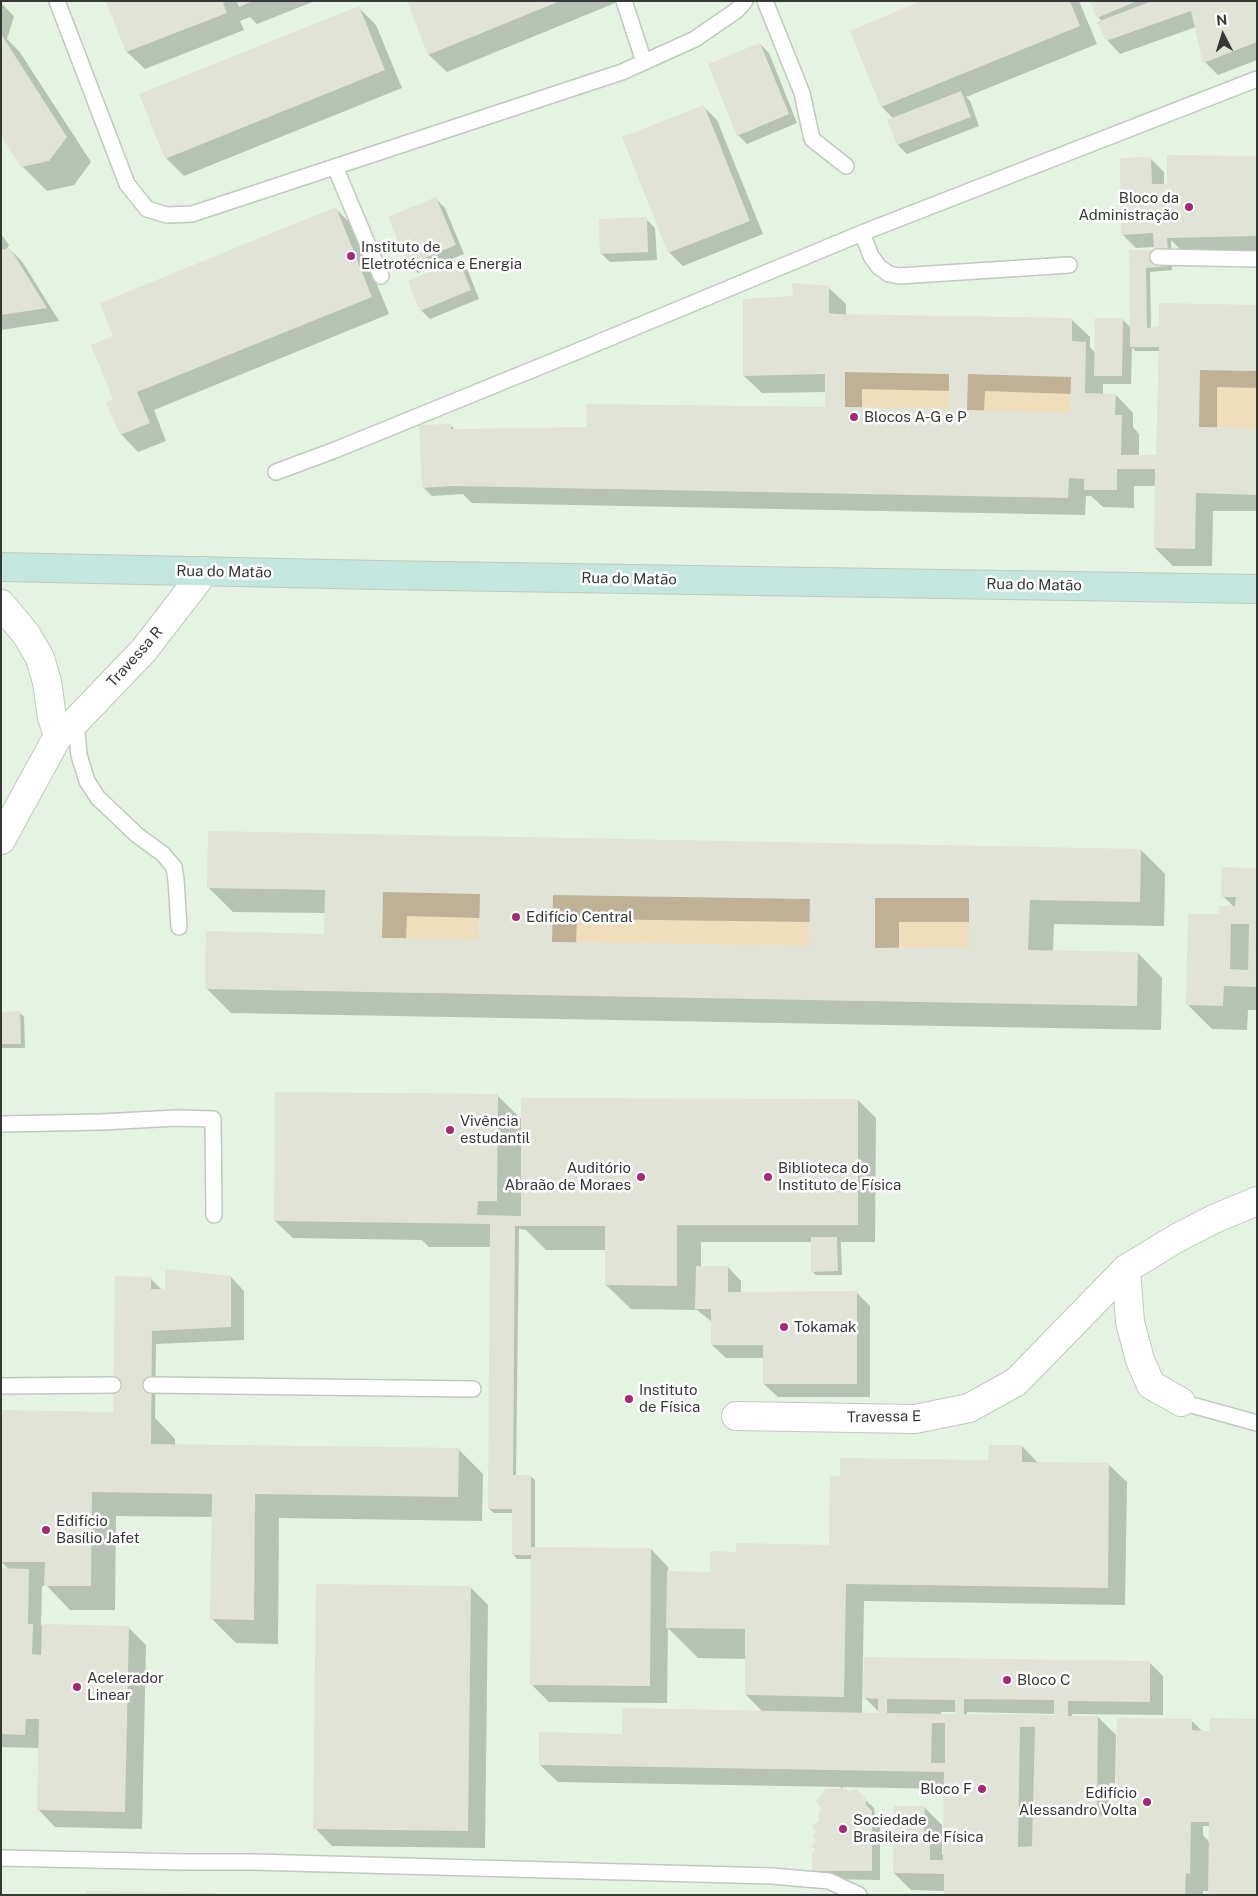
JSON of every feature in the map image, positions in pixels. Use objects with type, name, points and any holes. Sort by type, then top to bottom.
[{"type":"street","name":"Rua do Matão","points":[[1,567],[1257,589]]},
{"type":"street","name":"Travessa R","points":[[1,840],[67,729],[144,650],[205,571]]},
{"type":"street","points":[[1,604],[26,634],[40,658],[47,682],[52,717],[67,729]]},
{"type":"street","name":"Travessa E","points":[[736,1416],[915,1420],[968,1408],[1016,1382],[1126,1269],[1214,1219],[1257,1201]]},
{"type":"street","points":[[1126,1269],[1130,1322],[1140,1360],[1151,1385],[1182,1402]]},
{"type":"lane","points":[[57,1],[127,184],[147,209],[167,215],[192,214],[622,72],[695,39],[737,10],[745,1]]},
{"type":"lane","points":[[624,1],[644,62]]},
{"type":"lane","points":[[765,1],[802,93],[812,139],[846,166]]},
{"type":"lane","points":[[276,472],[547,364],[862,233],[1257,79]]},
{"type":"lane","points":[[335,167],[381,276]]},
{"type":"lane","points":[[862,233],[871,256],[879,267],[889,274],[908,275],[1069,265]]},
{"type":"lane","points":[[1158,257],[1257,260]]},
{"type":"lane","points":[[67,729],[79,755],[87,780],[98,798],[137,835],[163,854],[174,867],[179,927]]},
{"type":"lane","points":[[1,1124],[176,1118],[212,1119],[214,1215]]},
{"type":"lane","points":[[1,1386],[114,1385]]},
{"type":"lane","points":[[151,1385],[473,1389]]},
{"type":"lane","points":[[1182,1402],[1257,1423]]},
{"type":"lane","points":[[1,1858],[252,1862],[772,1876],[830,1881],[859,1895]]},
{"type":"shaded area","name":"Instituto de Física","points":[[1,1],[1257,1],[1257,1895],[1,1895]]},
{"type":"shaded area","points":[[1200,370],[1257,371],[1257,428],[1199,427]]},
{"type":"shaded area","points":[[845,372],[949,374],[949,409],[845,407]]},
{"type":"shaded area","points":[[968,374],[1071,377],[1070,413],[967,410]]},
{"type":"shaded area","points":[[383,892],[480,894],[479,939],[382,938]]},
{"type":"shaded area","points":[[553,895],[810,899],[809,946],[552,942]]},
{"type":"shaded area","points":[[875,898],[969,898],[969,947],[875,948]]},
{"type":"building","points":[[106,1],[228,1],[223,3],[227,13],[126,52]]},
{"type":"building","points":[[236,1],[253,1],[239,7]]},
{"type":"building","points":[[407,1],[560,1],[428,55]]},
{"type":"building","points":[[921,1],[1070,1],[1080,26],[881,107],[850,31]]},
{"type":"building","points":[[1090,1],[1137,1],[1097,18]]},
{"type":"building","points":[[1152,1],[1257,1],[1257,42],[1203,63],[1191,11],[1106,41],[1097,22]]},
{"type":"building","points":[[359,6],[385,70],[165,159],[139,94]]},
{"type":"building","points":[[1,34],[67,137],[49,161],[21,167],[1,136]]},
{"type":"building","points":[[760,43],[789,114],[737,136],[708,64]]},
{"type":"building","points":[[961,91],[971,117],[897,145],[887,120]]},
{"type":"building","points":[[704,105],[750,221],[668,253],[622,137]]},
{"type":"building","name":"Blocos A-G e P","points":[[1167,155],[1257,156],[1257,236],[1167,238],[1169,266],[1146,268],[1147,328],[1159,326],[1159,303],[1257,305],[1257,371],[1200,370],[1199,427],[1257,428],[1257,495],[1196,493],[1195,549],[1154,548],[1155,469],[1117,469],[1117,490],[1084,490],[1084,479],[1069,478],[1068,498],[453,486],[422,488],[419,425],[451,424],[451,429],[587,427],[586,404],[825,407],[825,374],[743,376],[743,299],[793,296],[792,283],[829,286],[829,313],[836,314],[1072,318],[1072,341],[1086,342],[1085,393],[1116,394],[1115,415],[1122,415],[1121,455],[1156,455],[1159,347],[1130,347],[1129,250],[1154,250],[1153,233],[1121,235],[1120,158],[1151,157],[1152,184],[1167,184]],"holes":[[[845,372],[949,374],[949,409],[845,407]],[[968,374],[1071,377],[1070,413],[967,410]]]},
{"type":"building","points":[[436,197],[456,245],[408,265],[388,217]]},
{"type":"building","points":[[336,207],[372,297],[137,392],[150,423],[120,435],[106,402],[113,399],[91,345],[113,336],[100,303]]},
{"type":"building","points":[[647,217],[648,252],[600,254],[599,219]]},
{"type":"building","points":[[10,248],[47,308],[1,315],[1,250]]},
{"type":"building","points":[[459,260],[471,290],[420,311],[408,281]]},
{"type":"building","points":[[1095,318],[1123,318],[1122,376],[1094,376]]},
{"type":"building","name":"Edifício Central","points":[[208,831],[1141,849],[1140,902],[1030,900],[1028,950],[1138,952],[1137,1006],[205,989],[206,931],[324,934],[325,890],[207,888]],"holes":[[[383,892],[480,894],[479,939],[382,938]],[[553,895],[810,899],[809,946],[552,942]],[[875,898],[969,898],[969,947],[875,948]]]},
{"type":"building","points":[[1222,867],[1257,868],[1257,987],[1224,986],[1223,1006],[1186,1005],[1188,914],[1219,914],[1219,906],[1235,906],[1236,897],[1221,897]],"holes":[[[1231,924],[1249,924],[1248,970],[1230,969]]]},
{"type":"building","points":[[20,1011],[21,1044],[1,1044],[1,1012]]},
{"type":"building","points":[[275,1092],[498,1094],[497,1201],[478,1201],[477,1215],[521,1216],[521,1098],[858,1099],[858,1225],[677,1225],[677,1286],[605,1285],[605,1226],[515,1226],[513,1475],[531,1475],[531,1547],[651,1548],[650,1686],[530,1685],[531,1555],[512,1555],[512,1509],[488,1509],[490,1224],[274,1221]]},
{"type":"building","points":[[811,1237],[837,1237],[838,1271],[811,1272]]},
{"type":"building","name":"Tokamak","points":[[696,1266],[728,1266],[728,1292],[857,1291],[857,1384],[763,1384],[763,1345],[711,1345],[711,1309],[695,1309]]},
{"type":"building","name":"Edifício Basílio Jafet","points":[[165,1269],[231,1276],[231,1327],[152,1331],[151,1444],[459,1448],[458,1497],[255,1494],[254,1620],[210,1619],[212,1494],[92,1492],[91,1586],[44,1586],[45,1562],[1,1562],[1,1410],[113,1412],[115,1276],[151,1277],[151,1289],[165,1289]]},
{"type":"building","points":[[989,1445],[1022,1445],[1022,1462],[1109,1463],[1108,1588],[846,1584],[844,1697],[745,1695],[745,1629],[666,1628],[667,1571],[710,1572],[710,1551],[736,1552],[736,1543],[829,1545],[830,1476],[840,1476],[840,1458],[988,1460]]},
{"type":"building","name":"Acelerador Linear","points":[[1,1568],[29,1569],[28,1624],[33,1624],[32,1654],[41,1655],[42,1624],[129,1626],[125,1812],[37,1810],[39,1719],[26,1719],[25,1735],[1,1734]]},
{"type":"building","points":[[316,1584],[471,1586],[468,1831],[313,1829]]},
{"type":"building","points":[[864,1657],[1150,1661],[1150,1702],[1068,1701],[1068,1716],[1098,1716],[1097,1815],[1108,1816],[1109,1783],[1116,1783],[1117,1718],[1192,1719],[1192,1730],[1209,1731],[1210,1718],[1257,1719],[1257,1895],[1208,1895],[1209,1822],[1191,1822],[1190,1874],[1186,1873],[1185,1895],[944,1895],[944,1874],[893,1873],[894,1806],[925,1806],[924,1840],[930,1841],[930,1860],[943,1860],[944,1772],[539,1765],[539,1732],[622,1734],[623,1708],[878,1713],[878,1699],[863,1698]],"holes":[[[887,1699],[955,1700],[955,1714],[887,1713]],[[964,1699],[1054,1700],[1054,1715],[964,1714]],[[932,1723],[945,1723],[945,1763],[931,1763]],[[1020,1727],[1035,1727],[1032,1846],[1018,1847]]]},
{"type":"building","name":"Sociedade Brasileira de Física","points":[[845,1788],[848,1791],[856,1789],[866,1798],[866,1805],[872,1811],[872,1871],[812,1871],[812,1853],[816,1850],[811,1846],[816,1841],[812,1836],[816,1831],[812,1826],[819,1821],[818,1813],[822,1809],[816,1801],[826,1789]]},
{"type":"building","points":[[86,1891],[215,1893],[215,1895],[86,1895]]},
{"type":"place","name":"Bloco da Administração","points":[[1189,207]]},
{"type":"place","name":"Instituto de Eletrotécnica e Energia","points":[[351,256]]},
{"type":"place","name":"Blocos A-G e P","points":[[854,417]]},
{"type":"place","name":"Edifício Central","points":[[516,917]]},
{"type":"place","name":"Vivência estudantil","points":[[450,1130]]},
{"type":"place","name":"Auditório Abraão de Moraes","points":[[641,1177]]},
{"type":"place","name":"Biblioteca do Instituto de Física","points":[[768,1177]]},
{"type":"place","name":"Tokamak","points":[[784,1327]]},
{"type":"place","name":"Instituto de Física","points":[[629,1399]]},
{"type":"place","name":"Edifício Basílio Jafet","points":[[46,1530]]},
{"type":"place","name":"Bloco C","points":[[1007,1680]]},
{"type":"place","name":"Acelerador Linear","points":[[77,1687]]},
{"type":"place","name":"Bloco F","points":[[982,1789]]},
{"type":"place","name":"Edifício Alessandro Volta","points":[[1147,1802]]},
{"type":"place","name":"Sociedade Brasileira de Física","points":[[843,1829]]}]
